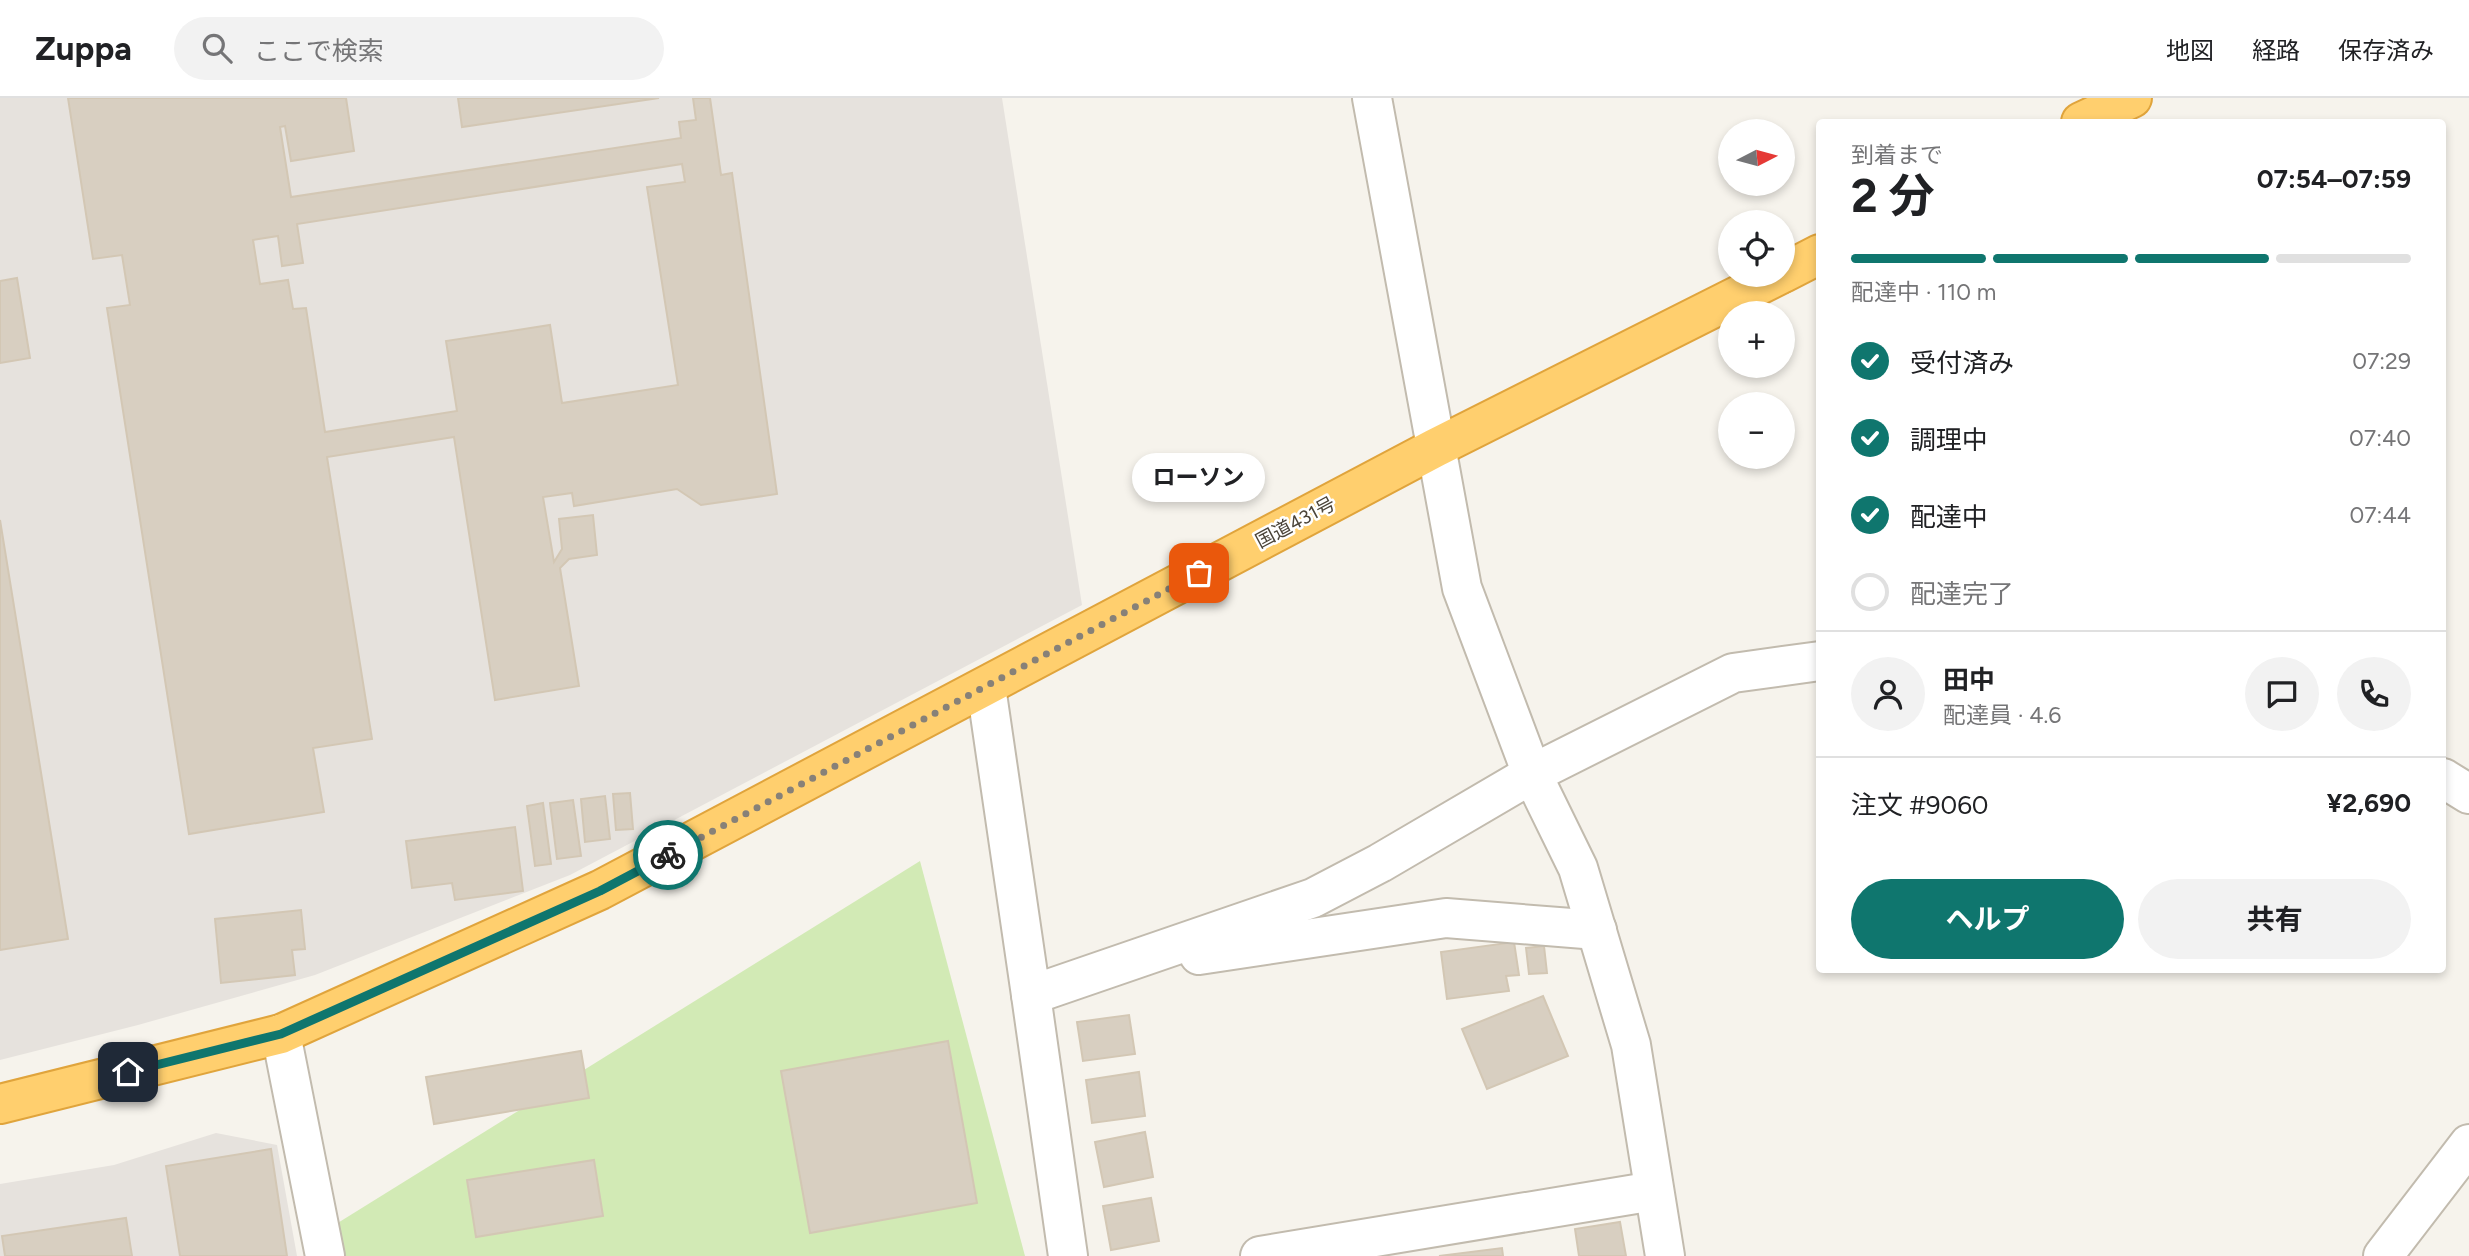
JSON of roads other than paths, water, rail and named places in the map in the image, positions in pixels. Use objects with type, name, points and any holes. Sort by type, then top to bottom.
[{"type":"highway","name":"国道431号","points":[[1795,267],[1816,256]]},
{"type":"highway","name":"国道431号","points":[[0,1104],[281,1034],[600,891],[1435,448],[1755,287]]},
{"type":"street","points":[[1372,98],[1462,588],[1532,774],[1578,868],[1597,930],[1631,1045],[1665,1256]]},
{"type":"street","points":[[1031,995],[1313,898],[1380,863],[1532,774],[1733,673],[1816,662]]},
{"type":"street","points":[[986,687],[1068,1256]]},
{"type":"street","points":[[2446,780],[2469,794]]},
{"type":"street","points":[[1105,970],[1446,918],[1597,930]]},
{"type":"street","points":[[281,1034],[324,1256]]},
{"type":"street","points":[[2383,1256],[2469,1144]]},
{"type":"street","points":[[1261,1256],[1654,1191]]},
{"type":"place","name":"ローソン","points":[[1199,573]]}]
